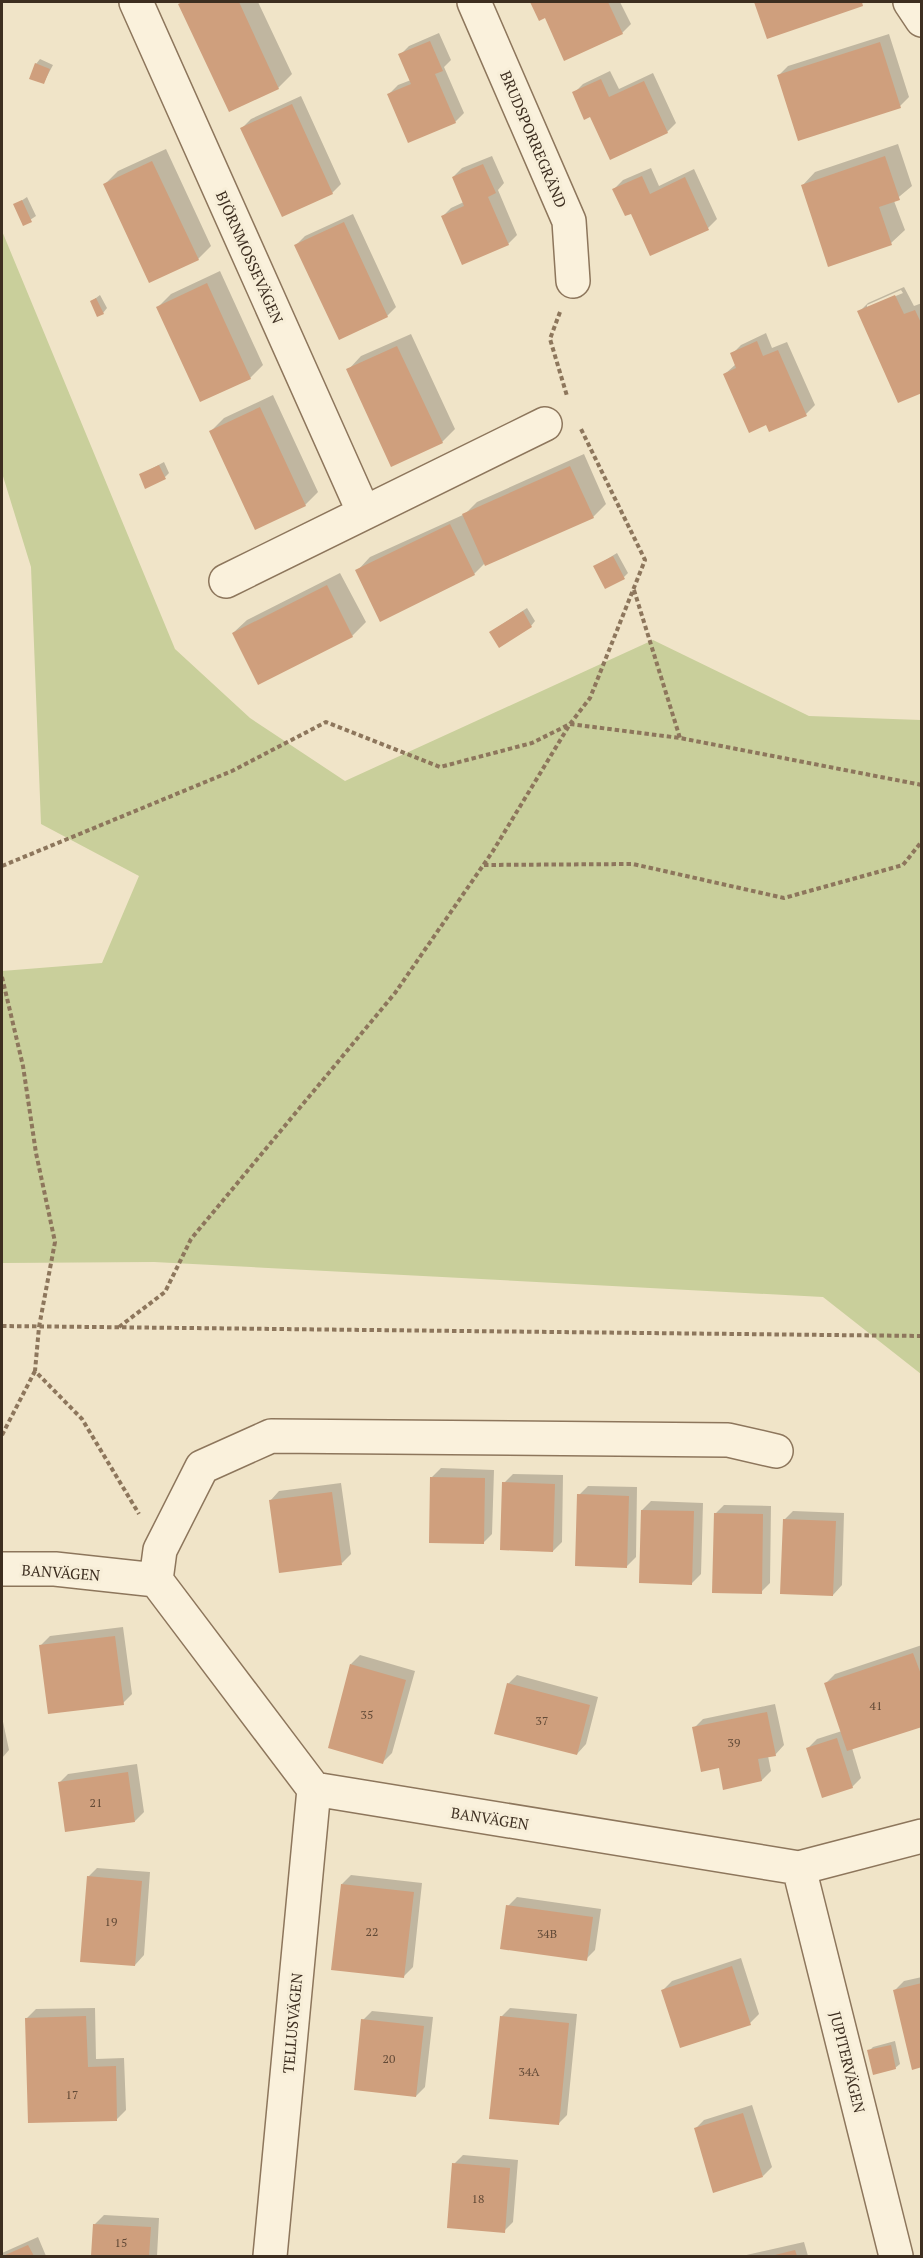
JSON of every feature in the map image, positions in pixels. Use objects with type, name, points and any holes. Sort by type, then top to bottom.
[{"type":"street","name":"BJÖRNMOSSEVÄGEN","points":[[136,2],[364,513]]},
{"type":"street","name":"BRUDSPORREGRÄND","points":[[474,2],[569,221],[573,281]]},
{"type":"street","points":[[910,2],[921,20]]},
{"type":"street","points":[[226,581],[560,421]]},
{"type":"street","points":[[314,1789],[158,1565],[202,1467],[271,1436],[728,1440],[776,1451]]},
{"type":"street","name":"BANVÄGEN","points":[[2,1569],[158,1565]]},
{"type":"street","name":"BANVÄGEN","points":[[314,1789],[799,1868],[921,1836]]},
{"type":"street","name":"TELLUSVÄGEN","points":[[270,2256],[314,1789]]},
{"type":"street","name":"JUPITERVÄGEN","points":[[799,1868],[897,2256]]},
{"type":"path","points":[[568,398],[549,339],[573,281]]},
{"type":"path","points":[[119,1328],[165,1292],[191,1239],[395,993],[484,865],[570,724],[590,698],[645,560],[560,421]]},
{"type":"path","points":[[634,588],[680,738]]},
{"type":"path","points":[[2,866],[232,771],[326,722],[440,767],[532,742],[570,724],[680,738],[858,770],[921,784]]},
{"type":"path","points":[[484,865],[633,864],[784,898],[903,865],[921,841]]},
{"type":"path","points":[[2,978],[24,1066],[36,1153],[55,1242],[39,1327],[36,1371],[2,1435]]},
{"type":"path","points":[[2,1326],[921,1336]]},
{"type":"path","points":[[36,1371],[82,1419],[158,1565]]},
{"type":"green space","points":[[2,231],[175,649],[250,718],[345,781],[653,640],[809,716],[921,720],[921,1374],[823,1297],[154,1262],[2,1263],[2,971],[102,963],[139,876],[41,824],[31,567],[2,473]]},
{"type":"building","points":[[183,2],[239,2],[279,89],[229,112],[178,4]]},
{"type":"building","points":[[530,2],[608,2],[623,34],[564,61],[545,18],[539,21]]},
{"type":"building","points":[[754,2],[862,2],[863,6],[767,39]]},
{"type":"building","points":[[430,41],[443,71],[435,74],[456,123],[408,143],[387,94],[411,84],[398,54]]},
{"type":"building","points":[[880,42],[901,108],[798,141],[777,75]]},
{"type":"building","points":[[35,63],[50,69],[44,84],[29,79]]},
{"type":"building","points":[[601,79],[609,97],[644,81],[668,133],[610,160],[590,117],[584,120],[572,92]]},
{"type":"building","points":[[292,104],[333,194],[282,217],[240,128]]},
{"type":"building","points":[[885,156],[900,200],[879,207],[892,245],[828,267],[801,185]]},
{"type":"building","points":[[152,161],[199,260],[149,283],[103,184]]},
{"type":"building","points":[[483,164],[496,193],[488,197],[509,245],[462,265],[441,216],[464,206],[452,177]]},
{"type":"building","points":[[642,176],[650,194],[685,177],[709,230],[650,256],[631,214],[625,216],[612,189]]},
{"type":"building","points":[[22,200],[32,222],[23,226],[13,204]]},
{"type":"building","points":[[344,222],[388,317],[339,340],[294,245]]},
{"type":"building","points":[[207,283],[251,379],[200,402],[156,307]]},
{"type":"building","points":[[895,295],[904,314],[915,310],[922,325],[922,393],[898,403],[857,311]]},
{"type":"building","points":[[96,298],[104,314],[97,317],[90,301]]},
{"type":"building","points":[[757,341],[763,356],[778,350],[807,416],[769,432],[766,425],[749,433],[723,374],[736,368],[730,353]]},
{"type":"building","points":[[397,346],[443,443],[391,467],[346,369]]},
{"type":"building","points":[[260,407],[306,506],[255,530],[209,431]]},
{"type":"building","points":[[159,465],[166,479],[145,489],[139,474]]},
{"type":"building","points":[[570,466],[594,518],[485,566],[462,514]]},
{"type":"building","points":[[450,524],[475,575],[380,622],[355,570]]},
{"type":"building","points":[[613,556],[625,579],[605,589],[593,566]]},
{"type":"building","points":[[327,585],[353,637],[258,685],[232,633]]},
{"type":"building","points":[[523,611],[532,627],[499,648],[489,632]]},
{"type":"building","points":[[430,1477],[485,1478],[484,1544],[429,1543]]},
{"type":"building","points":[[502,1482],[555,1484],[553,1552],[500,1550]]},
{"type":"building","points":[[332,1492],[342,1565],[279,1573],[269,1500]]},
{"type":"building","points":[[577,1494],[629,1496],[627,1568],[575,1566]]},
{"type":"building","points":[[641,1510],[694,1511],[692,1585],[639,1583]]},
{"type":"building","points":[[714,1513],[763,1514],[762,1594],[712,1593]]},
{"type":"building","points":[[783,1519],[836,1521],[833,1596],[780,1594]]},
{"type":"building","points":[[115,1636],[124,1705],[48,1714],[39,1645]]},
{"type":"building","points":[[913,1653],[922,1677],[922,1727],[847,1751],[824,1683]]},
{"type":"building","points":[[350,1664],[406,1680],[383,1764],[328,1748]]},
{"type":"building","points":[[507,1683],[590,1705],[577,1755],[494,1734]]},
{"type":"building","points":[[767,1712],[776,1756],[758,1759],[762,1781],[723,1790],[719,1768],[701,1772],[692,1727]]},
{"type":"building","points":[[837,1738],[853,1788],[822,1798],[806,1748]]},
{"type":"building","points":[[128,1772],[135,1822],[65,1832],[58,1782]]},
{"type":"building","points":[[87,1876],[142,1881],[135,1966],[80,1962]]},
{"type":"building","points":[[341,1884],[414,1892],[404,1978],[331,1970]]},
{"type":"building","points":[[506,1905],[593,1917],[587,1961],[500,1949]]},
{"type":"building","points":[[732,1966],[751,2025],[680,2048],[661,1990]]},
{"type":"building","points":[[922,1983],[922,2067],[912,2070],[893,1990]]},
{"type":"building","points":[[86,2016],[88,2067],[116,2066],[117,2121],[28,2123],[25,2018]]},
{"type":"building","points":[[500,2016],[569,2023],[559,2125],[489,2119]]},
{"type":"building","points":[[361,2019],[424,2026],[416,2097],[354,2090]]},
{"type":"building","points":[[891,2045],[896,2069],[873,2075],[867,2050]]},
{"type":"building","points":[[743,2113],[763,2177],[713,2193],[694,2128]]},
{"type":"building","points":[[452,2163],[510,2168],[505,2233],[447,2228]]},
{"type":"building","points":[[93,2224],[151,2227],[149,2256],[91,2256]]},
{"type":"building","points":[[28,2245],[34,2256],[3,2256]]},
{"type":"building","points":[[795,2250],[797,2256],[771,2256]]}]
